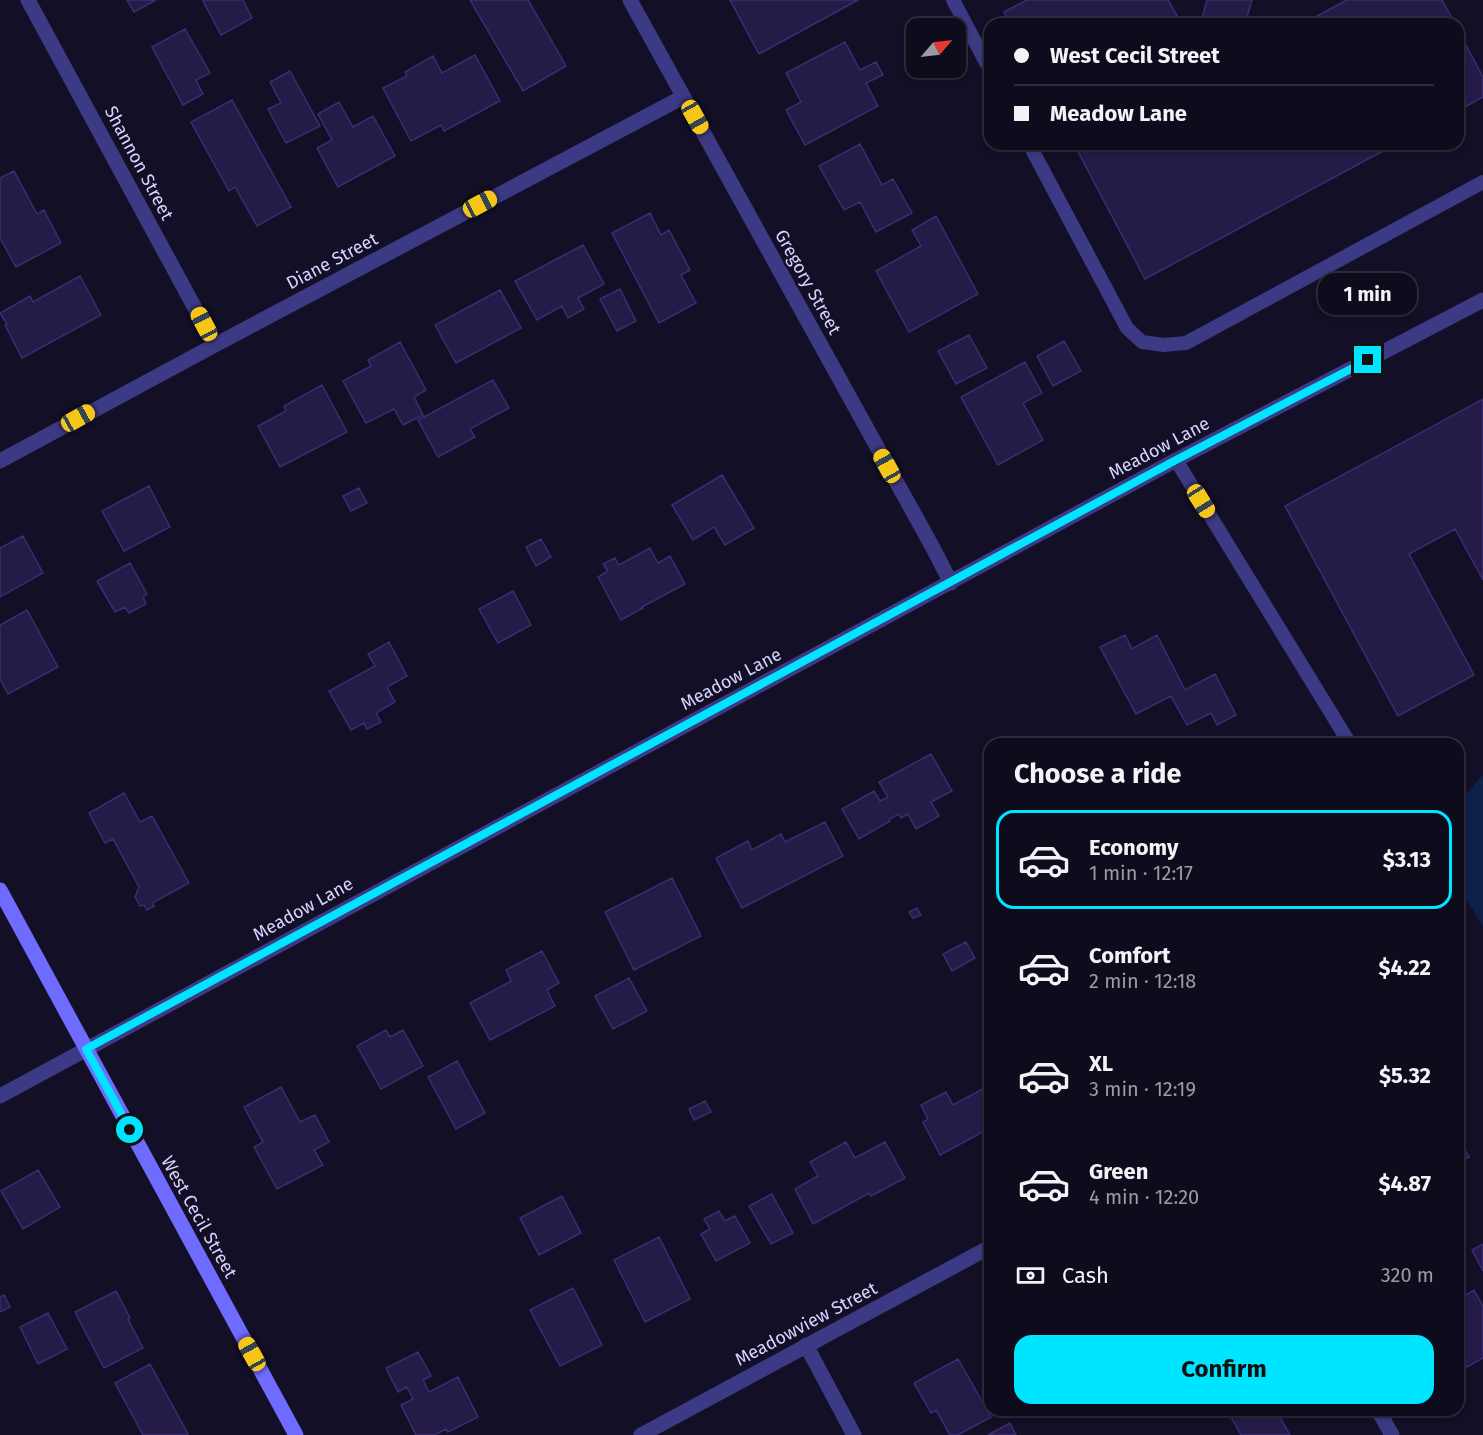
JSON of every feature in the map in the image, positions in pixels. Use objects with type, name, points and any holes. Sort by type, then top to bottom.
[{"type":"main road","name":"West Cecil Street","points":[[0,890],[296,1435]]},
{"type":"street","name":"Shannon Street","points":[[28,0],[215,345]]},
{"type":"street","name":"Gregory Street","points":[[630,0],[951,583]]},
{"type":"street","name":"Diane Street","points":[[0,461],[683,97]]},
{"type":"street","name":"Meadow Lane","points":[[0,1096],[1176,460],[1483,300]]},
{"type":"street","name":"Meadowview Street","points":[[641,1435],[984,1250]]},
{"type":"street","points":[[806,1346],[854,1435]]},
{"type":"street","points":[[1381,1416],[1392,1435]]},
{"type":"lane","points":[[953,0],[984,59]]},
{"type":"lane","points":[[1032,150],[1127,328],[1143,342],[1164,345],[1186,343],[1483,182]]},
{"type":"lane","points":[[1176,460],[1346,738]]},
{"type":"water","points":[[1483,775],[1483,926],[1464,896],[1464,796]]},
{"type":"building","points":[[127,0],[156,0],[134,12]]},
{"type":"building","points":[[243,0],[252,18],[221,35],[203,1]]},
{"type":"building","points":[[470,0],[528,0],[566,66],[523,91]]},
{"type":"building","points":[[730,0],[858,0],[759,54]]},
{"type":"building","points":[[1027,0],[1168,0],[1178,18],[1008,18],[1004,12]]},
{"type":"building","points":[[1207,0],[1252,0],[1247,18],[1202,18]]},
{"type":"building","points":[[1347,0],[1442,0],[1452,18],[1313,18]]},
{"type":"building","points":[[185,29],[210,73],[196,80],[203,94],[183,105],[152,47]]},
{"type":"building","points":[[1464,41],[1483,77],[1483,97],[1464,108]]},
{"type":"building","points":[[845,42],[860,70],[876,62],[883,75],[866,83],[878,106],[805,145],[786,110],[801,102],[786,73]]},
{"type":"building","points":[[475,55],[500,101],[444,131],[441,125],[411,141],[383,88],[407,76],[405,72],[433,56],[442,73]]},
{"type":"building","points":[[290,71],[320,126],[286,143],[268,109],[281,103],[270,82]]},
{"type":"building","points":[[232,100],[291,207],[257,226],[235,187],[229,191],[191,122]]},
{"type":"building","points":[[339,102],[353,127],[373,116],[395,156],[338,187],[317,148],[332,140],[318,114]]},
{"type":"building","points":[[860,144],[882,185],[893,179],[912,213],[876,232],[860,202],[844,210],[819,166]]},
{"type":"building","points":[[1077,150],[1385,150],[1145,279]]},
{"type":"building","points":[[14,171],[37,214],[44,210],[61,243],[16,267],[0,238],[0,178]]},
{"type":"building","points":[[650,213],[661,235],[669,230],[690,270],[681,275],[696,303],[659,323],[612,233]]},
{"type":"building","points":[[936,216],[978,294],[909,332],[876,271],[921,246],[912,230]]},
{"type":"building","points":[[583,245],[604,284],[578,298],[584,309],[568,318],[562,306],[537,320],[515,281]]},
{"type":"building","points":[[80,276],[101,315],[22,358],[0,313],[30,296],[33,302]]},
{"type":"building","points":[[620,289],[636,321],[617,331],[600,299]]},
{"type":"building","points":[[500,290],[521,328],[456,363],[435,325]]},
{"type":"building","points":[[969,335],[987,368],[956,384],[938,351]]},
{"type":"building","points":[[1064,341],[1081,371],[1053,386],[1037,356]]},
{"type":"building","points":[[400,342],[426,390],[414,397],[423,415],[403,425],[394,409],[366,423],[343,381],[371,366],[368,360]]},
{"type":"building","points":[[1025,362],[1042,393],[1023,403],[1043,440],[998,465],[961,397]]},
{"type":"building","points":[[493,380],[509,408],[470,429],[475,437],[438,457],[418,420]]},
{"type":"building","points":[[322,385],[347,432],[280,467],[258,426],[286,411],[284,406]]},
{"type":"building","points":[[1483,399],[1483,580],[1455,529],[1409,554],[1474,675],[1398,716],[1285,506]]},
{"type":"building","points":[[722,475],[754,528],[725,545],[714,527],[693,540],[672,505]]},
{"type":"building","points":[[149,486],[170,527],[124,551],[102,511]]},
{"type":"building","points":[[359,488],[367,503],[351,511],[343,496]]},
{"type":"building","points":[[23,536],[43,573],[0,597],[0,548]]},
{"type":"building","points":[[541,539],[551,557],[536,566],[526,547]]},
{"type":"building","points":[[650,548],[658,563],[670,556],[685,584],[621,620],[598,577],[608,571],[603,564],[615,558],[619,565]]},
{"type":"building","points":[[130,563],[147,594],[143,597],[146,604],[129,613],[125,607],[115,612],[97,581]]},
{"type":"building","points":[[513,591],[531,625],[498,643],[479,609]]},
{"type":"building","points":[[27,610],[58,667],[8,694],[0,679],[0,625]]},
{"type":"building","points":[[1125,635],[1132,649],[1157,635],[1185,690],[1215,674],[1236,715],[1217,725],[1211,713],[1187,725],[1171,696],[1136,714],[1100,647]]},
{"type":"building","points":[[389,642],[407,676],[387,687],[395,702],[376,713],[381,722],[367,729],[364,723],[351,730],[329,691],[375,666],[368,654]]},
{"type":"building","points":[[931,754],[952,791],[931,802],[939,816],[916,829],[908,814],[901,818],[899,814],[859,839],[842,809],[874,791],[880,801],[888,797],[879,782]]},
{"type":"building","points":[[124,793],[140,822],[152,816],[189,883],[152,903],[154,906],[147,910],[144,905],[140,906],[135,897],[139,887],[113,839],[105,843],[89,813]]},
{"type":"building","points":[[825,822],[843,856],[742,908],[716,858],[748,841],[752,850],[781,834],[785,842]]},
{"type":"building","points":[[672,878],[701,936],[634,970],[605,912]]},
{"type":"building","points":[[917,908],[921,915],[913,918],[909,912]]},
{"type":"building","points":[[966,942],[975,958],[952,971],[943,954]]},
{"type":"building","points":[[542,951],[559,983],[547,990],[555,1006],[490,1040],[470,1003],[511,981],[506,970]]},
{"type":"building","points":[[629,978],[647,1011],[613,1029],[595,996]]},
{"type":"building","points":[[386,1030],[390,1037],[403,1030],[423,1066],[381,1089],[357,1046]]},
{"type":"building","points":[[457,1061],[485,1113],[456,1129],[428,1077]]},
{"type":"building","points":[[281,1087],[300,1122],[315,1115],[329,1142],[314,1150],[323,1165],[277,1189],[254,1147],[263,1142],[244,1107]]},
{"type":"building","points":[[984,1088],[984,1131],[940,1155],[923,1122],[928,1119],[921,1105],[946,1092],[953,1105]]},
{"type":"building","points":[[705,1101],[711,1112],[694,1120],[689,1109]]},
{"type":"building","points":[[846,1142],[855,1158],[885,1142],[905,1178],[871,1196],[869,1193],[813,1224],[795,1189],[818,1176],[810,1162]]},
{"type":"building","points":[[1464,1147],[1469,1157],[1464,1160]]},
{"type":"building","points":[[38,1170],[60,1207],[23,1229],[1,1191]]},
{"type":"building","points":[[772,1194],[793,1233],[771,1244],[749,1206]]},
{"type":"building","points":[[562,1196],[581,1233],[539,1255],[520,1218]]},
{"type":"building","points":[[719,1211],[725,1221],[735,1216],[750,1243],[716,1261],[701,1234],[710,1229],[704,1219]]},
{"type":"building","points":[[659,1237],[690,1299],[645,1322],[614,1260]]},
{"type":"building","points":[[1483,1244],[1483,1271],[1472,1250]]},
{"type":"building","points":[[573,1288],[602,1345],[560,1366],[530,1310]]},
{"type":"building","points":[[1474,1290],[1483,1306],[1483,1358],[1467,1367],[1464,1362],[1464,1296]]},
{"type":"building","points":[[116,1291],[143,1348],[104,1368],[75,1312]]},
{"type":"building","points":[[4,1295],[10,1307],[0,1312],[0,1297]]},
{"type":"building","points":[[48,1313],[67,1349],[38,1364],[20,1327]]},
{"type":"building","points":[[418,1352],[431,1376],[423,1380],[429,1392],[458,1377],[478,1417],[448,1432],[446,1429],[434,1435],[416,1435],[401,1405],[413,1399],[407,1387],[398,1392],[386,1368]]},
{"type":"building","points":[[958,1359],[984,1405],[984,1416],[991,1417],[958,1435],[950,1435],[936,1410],[931,1413],[914,1383]]},
{"type":"building","points":[[150,1364],[188,1434],[143,1435],[115,1383]]},
{"type":"building","points":[[1230,1416],[1279,1416],[1290,1435],[1241,1435]]},
{"type":"building","points":[[1010,1423],[1016,1435],[988,1435]]},
{"type":"route","points":[[130,1130],[86,1049],[1176,460],[1368,360]]}]
